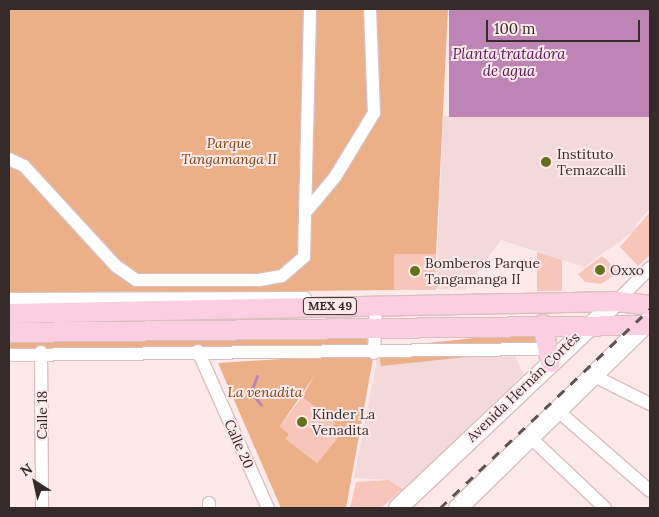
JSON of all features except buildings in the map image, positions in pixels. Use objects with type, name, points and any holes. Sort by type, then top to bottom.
[{"type":"main road","name":"MEX 49","points":[[9,306],[195,303],[376,305],[617,301],[650,305]]},
{"type":"main road","name":"Avenida Hernán Cortés","points":[[398,508],[549,355],[617,301]]},
{"type":"main road","points":[[542,324],[549,355]]},
{"type":"main road","name":"MEX 49","points":[[9,332],[649,324]]},
{"type":"main road","points":[[466,505],[530,437],[649,324]]},
{"type":"street","points":[[9,159],[24,166],[116,266],[136,280],[260,280],[282,276],[304,256],[310,9]]},
{"type":"street","points":[[305,213],[335,177],[374,112],[370,9]]},
{"type":"street","name":"Avenida Hernán Cortés","points":[[617,301],[650,268]]},
{"type":"street","points":[[374,353],[376,305]]},
{"type":"street","points":[[9,355],[42,352],[198,352],[549,355]]},
{"type":"street","name":"Calle 18","points":[[42,352],[42,508]]},
{"type":"street","name":"Calle 20","points":[[198,352],[268,508]]},
{"type":"street","points":[[594,376],[650,404]]},
{"type":"street","points":[[558,411],[650,490]]},
{"type":"street","points":[[530,437],[605,508]]},
{"type":"shaded area","name":"Instituto Temazcalli","points":[[650,113],[650,209],[634,226],[637,229],[584,267],[501,240],[465,290],[436,289],[443,116]]},
{"type":"shaded area","points":[[515,356],[524,374],[404,489],[389,480],[354,478],[377,359]]},
{"type":"green space","name":"Parque Tangamanga II","points":[[9,9],[448,9],[436,254],[394,254],[394,290],[9,294]]},
{"type":"green space","points":[[365,327],[368,348],[9,355],[9,340]]},
{"type":"green space","points":[[542,331],[544,349],[381,366],[379,348]]},
{"type":"green space","name":"La venadita","points":[[374,353],[346,508],[281,508],[218,363]],"holes":[[[315,375],[302,397],[335,423],[330,428],[339,436],[317,463],[286,439],[289,434],[280,426]]]},
{"type":"water","name":"Planta tratadora de agua","points":[[449,9],[650,9],[650,117],[449,117]]},
{"type":"waterway","points":[[257,376],[251,392],[261,405]]},
{"type":"railway","points":[[440,508],[650,309]]},
{"type":"place","name":"Instituto Temazcalli","points":[[546,162]]},
{"type":"place","name":"Oxxo","points":[[600,270]]},
{"type":"place","name":"Bomberos Parque Tangamanga II","points":[[415,271]]},
{"type":"place","name":"Kinder La Venadita","points":[[302,422]]}]
